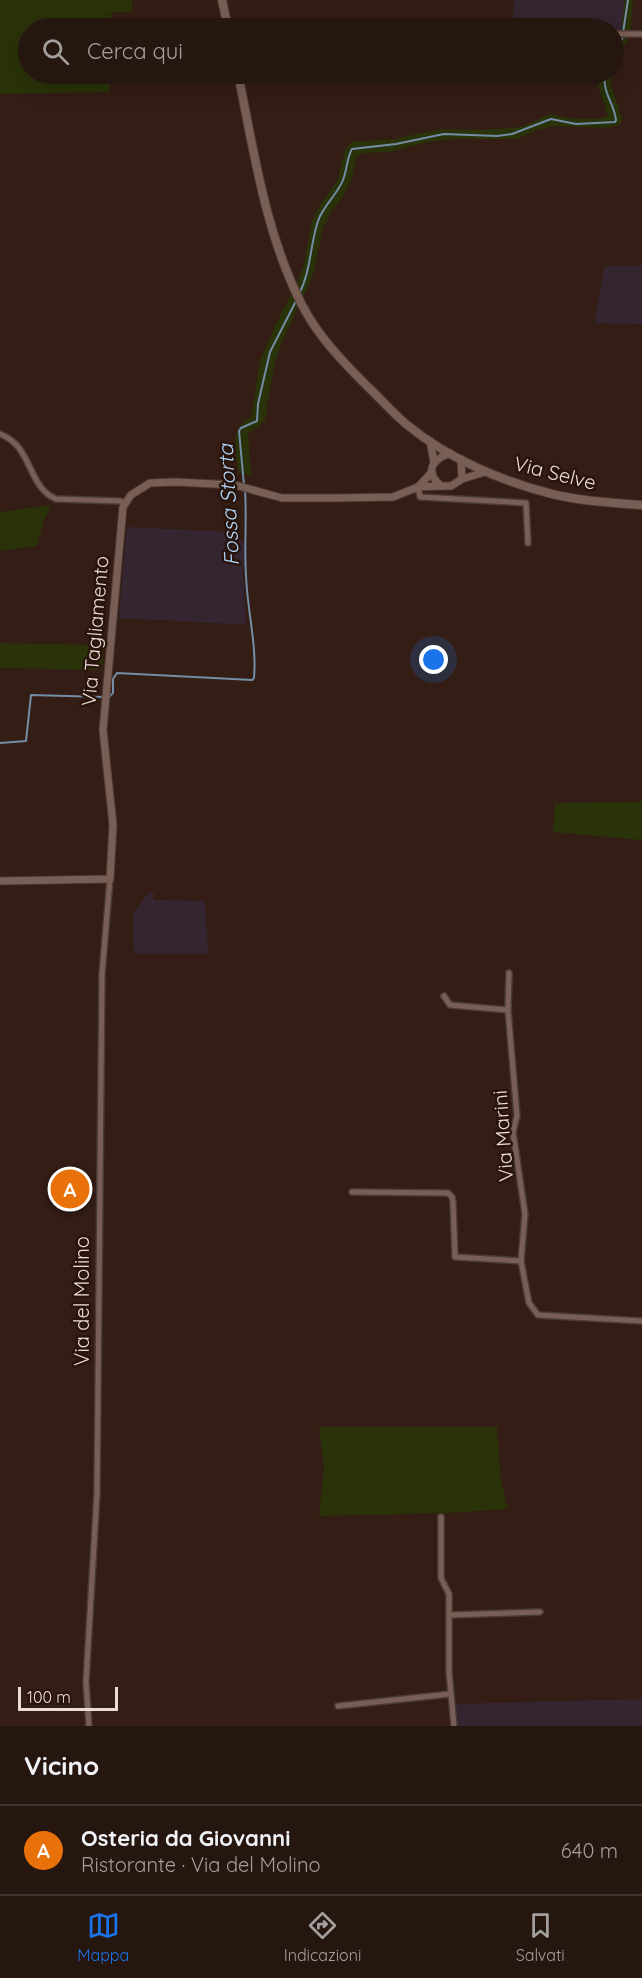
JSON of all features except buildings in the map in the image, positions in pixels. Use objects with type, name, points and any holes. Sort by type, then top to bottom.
[{"type":"main road","points":[[222,0],[226,18]]},
{"type":"main road","points":[[240,84],[268,214],[293,286],[303,307],[330,348],[406,424],[430,441],[485,472]]},
{"type":"main road","name":"Via Selve","points":[[485,472],[552,494],[642,505]]},
{"type":"street","points":[[624,34],[642,34]]},
{"type":"street","points":[[0,434],[19,446],[43,491],[50,497],[120,501],[125,504]]},
{"type":"street","points":[[430,441],[434,462],[432,472],[441,486]]},
{"type":"street","points":[[434,462],[450,453]]},
{"type":"street","points":[[461,459],[462,479]]},
{"type":"street","name":"Via Selve","points":[[417,487],[432,472]]},
{"type":"street","name":"Via Selve","points":[[125,504],[131,495],[150,483],[236,485],[282,498],[393,497],[417,487],[451,486],[462,479],[485,472]]},
{"type":"street","name":"Via Selve","points":[[417,487],[420,498],[525,503],[528,543]]},
{"type":"street","name":"Via Tagliamento","points":[[110,879],[113,825],[103,742],[125,504]]},
{"type":"street","points":[[0,881],[110,879]]},
{"type":"street","name":"Via del Molino","points":[[89,1726],[86,1682],[97,1493],[102,974],[110,879]]},
{"type":"street","name":"Via Marini","points":[[509,973],[508,1010],[517,1116],[513,1131],[525,1214],[520,1261],[529,1304],[538,1315],[642,1321]]},
{"type":"street","points":[[444,996],[450,1005],[508,1010]]},
{"type":"street","points":[[352,1192],[448,1193],[453,1202],[455,1257],[520,1261]]},
{"type":"street","points":[[441,1517],[441,1578],[449,1593],[448,1650],[454,1726]]},
{"type":"street","points":[[450,1615],[540,1612]]},
{"type":"street","points":[[338,1706],[450,1694]]},
{"type":"shaded area","points":[[514,0],[625,0],[623,18],[513,18]]},
{"type":"shaded area","points":[[605,266],[642,266],[642,324],[594,323]]},
{"type":"shaded area","points":[[127,527],[233,532],[247,546],[243,568],[246,623],[119,618]]},
{"type":"shaded area","points":[[148,893],[154,893],[153,900],[205,901],[208,954],[134,954],[133,914]]},
{"type":"shaded area","points":[[642,1699],[642,1726],[457,1726],[455,1704]]},
{"type":"green space","points":[[0,0],[132,0],[132,12],[111,12],[111,18],[18,18],[18,84],[110,84],[110,92],[0,94]]},
{"type":"green space","points":[[625,0],[633,0],[630,35],[624,47],[624,18]]},
{"type":"green space","points":[[597,84],[611,84],[622,119],[620,125],[605,128],[555,126],[517,139],[457,139],[427,142],[390,152],[363,153],[357,157],[351,180],[343,196],[330,213],[323,229],[313,275],[274,365],[265,420],[248,434],[251,476],[239,473],[235,449],[236,434],[244,422],[251,417],[260,360],[297,282],[304,263],[312,220],[337,181],[345,150],[351,142],[394,139],[441,129],[480,130],[521,127],[551,114],[568,118],[593,119],[608,116]]},
{"type":"green space","points":[[51,505],[37,546],[0,551],[0,512]]},
{"type":"green space","points":[[0,643],[104,645],[102,670],[0,668]]},
{"type":"green space","points":[[642,802],[642,840],[553,832],[555,803]]},
{"type":"green space","points":[[319,1427],[497,1427],[501,1481],[508,1509],[319,1516],[324,1467]]},
{"type":"waterway","name":"Fossa Storta","points":[[624,26],[628,0]]},
{"type":"waterway","name":"Fossa Storta","points":[[299,294],[306,276],[318,221],[343,180],[352,149],[396,144],[444,134],[497,136],[512,134],[551,119],[576,124],[615,122],[615,114],[605,84]]},
{"type":"waterway","name":"Fossa Storta","points":[[244,485],[239,431],[257,421],[258,404],[270,352],[297,299]]},
{"type":"waterway","name":"Fossa Storta","points":[[109,697],[113,693],[113,679],[117,673],[252,680],[254,678],[254,652],[245,564],[245,490]]},
{"type":"waterway","name":"Fossa Storta","points":[[0,743],[26,741],[31,695],[103,697]]},
{"type":"place","name":"Osteria da Giovanni","points":[[70,1189]]}]
